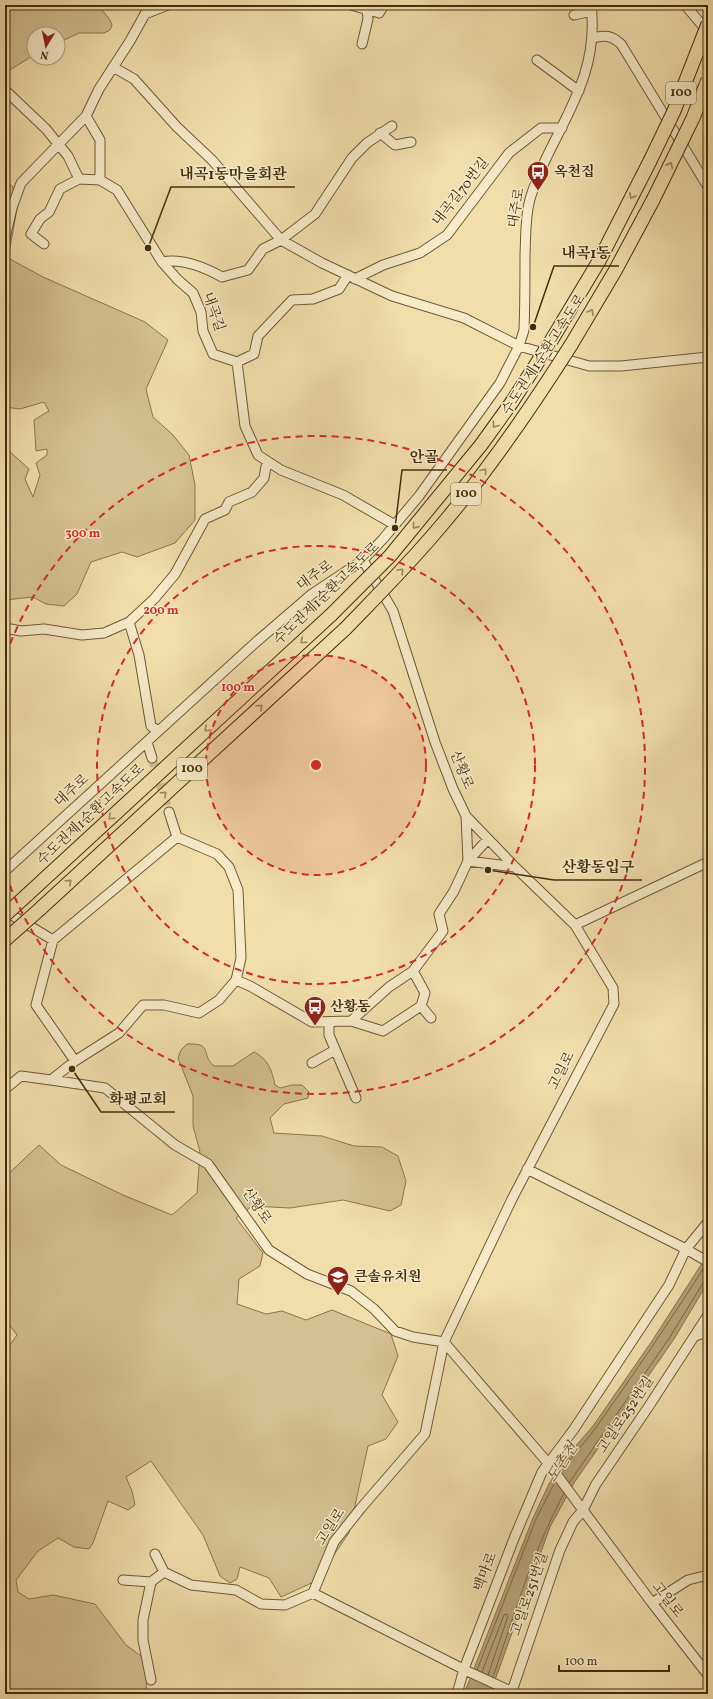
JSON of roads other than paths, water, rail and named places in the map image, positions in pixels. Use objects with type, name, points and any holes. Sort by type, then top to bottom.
[{"type":"highway","name":"수도권제1순환고속도로","points":[[5,915],[331,615],[390,556],[458,473],[512,402],[548,346],[599,261],[674,111],[708,24]]},
{"type":"highway","name":"수도권제1순환고속도로","points":[[5,940],[345,629],[401,572],[441,527],[496,456],[535,402],[571,345],[615,271],[653,200],[693,118],[708,80]]},
{"type":"street","points":[[5,238],[12,208],[21,183],[86,116],[99,88],[145,14],[168,5]]},
{"type":"street","points":[[351,5],[379,13],[384,5]]},
{"type":"street","points":[[685,5],[708,32]]},
{"type":"street","name":"대주로","points":[[5,871],[312,594],[363,560],[419,496],[500,383],[519,346],[524,330],[526,221],[530,200],[549,152],[562,128],[587,72],[592,38],[592,8],[574,15]]},
{"type":"street","points":[[362,44],[368,19],[367,9]]},
{"type":"street","points":[[592,38],[606,35],[614,37],[621,44],[708,187]]},
{"type":"street","points":[[537,60],[579,91]]},
{"type":"street","points":[[113,67],[134,79],[178,127],[212,160],[281,240],[352,277],[392,296],[464,318],[519,346],[589,366],[622,366],[708,357]]},
{"type":"street","points":[[5,90],[46,129],[68,156],[79,179],[60,190],[49,212],[40,218],[31,234],[44,244]]},
{"type":"street","points":[[86,116],[100,140],[100,180]]},
{"type":"street","points":[[162,262],[174,260],[209,270],[222,277],[248,270],[263,249],[281,240],[314,214],[352,158],[367,142],[392,126]]},
{"type":"street","name":"내곡길70번길","points":[[352,277],[420,253],[447,236],[509,153],[541,128],[562,128]]},
{"type":"street","points":[[380,134],[395,145],[411,142]]},
{"type":"street","name":"내곡길","points":[[79,179],[100,180],[117,190],[162,262],[178,280],[193,292],[201,312],[204,331],[213,354],[237,362]]},
{"type":"street","points":[[352,277],[339,289],[313,299],[292,300],[258,336],[254,354],[237,362],[245,426],[258,455],[267,461],[281,470],[343,494],[395,525]]},
{"type":"street","points":[[5,628],[21,631],[44,630],[82,635],[104,633],[129,622],[154,599],[175,574],[205,519],[225,510],[229,502],[252,492],[264,478],[267,461]]},
{"type":"street","name":"산황로","points":[[363,560],[393,611],[435,742],[453,789],[466,816],[488,839]]},
{"type":"street","points":[[129,622],[139,656],[151,726],[158,732]]},
{"type":"street","points":[[147,742],[152,758]]},
{"type":"street","points":[[169,812],[177,837]]},
{"type":"street","points":[[466,816],[468,861]]},
{"type":"street","points":[[75,1061],[36,1005],[53,940],[177,837]]},
{"type":"street","points":[[51,1080],[75,1061],[120,1033],[143,1005],[164,1005],[199,1013],[219,1000],[236,980],[241,958],[238,890],[229,867],[217,854],[189,840],[177,837]]},
{"type":"street","points":[[351,1021],[389,987],[413,971],[443,931],[439,914],[454,891],[468,861],[488,839]]},
{"type":"street","name":"고일로","points":[[313,1593],[334,1542],[361,1508],[425,1434],[444,1342],[481,1261],[527,1169],[614,1004],[613,988],[575,925],[515,868],[488,839]]},
{"type":"street","points":[[468,861],[515,868]]},
{"type":"street","points":[[575,925],[708,862]]},
{"type":"street","points":[[5,911],[53,940]]},
{"type":"street","points":[[236,980],[250,986],[312,1022],[351,1021],[383,1031],[420,1006],[425,993],[413,971]]},
{"type":"street","points":[[420,1006],[431,1018]]},
{"type":"street","points":[[329,1022],[329,1035],[356,1098]]},
{"type":"street","points":[[312,1063],[335,1050]]},
{"type":"street","name":"산황로","points":[[5,1089],[21,1076],[105,1088],[175,1145],[208,1164],[269,1250],[307,1274],[351,1291],[374,1309],[395,1331],[413,1337],[444,1342]]},
{"type":"street","points":[[527,1169],[688,1250],[708,1262]]},
{"type":"street","name":"백마로","points":[[457,1694],[515,1536],[542,1472],[550,1466],[669,1285],[688,1250],[708,1222]]},
{"type":"street","name":"고일로252번길","points":[[582,1510],[596,1484],[708,1315]]},
{"type":"street","points":[[695,1336],[708,1332]]},
{"type":"street","points":[[444,1342],[550,1466]]},
{"type":"street","name":"고일로","points":[[550,1466],[652,1603],[708,1675]]},
{"type":"street","name":"고일로251번길","points":[[511,1692],[560,1550],[573,1522],[582,1510]]},
{"type":"street","points":[[155,1554],[164,1572],[191,1585],[236,1590],[261,1604],[285,1605],[313,1593],[511,1692]]},
{"type":"street","points":[[151,1680],[143,1640],[143,1620],[151,1582],[164,1572]]},
{"type":"street","points":[[652,1603],[688,1580],[708,1575]]},
{"type":"street","points":[[123,1580],[151,1582]]},
{"type":"water","name":"도촌천","points":[[708,1254],[708,1282],[674,1339],[574,1483],[550,1527],[490,1694],[464,1694],[533,1518],[549,1484],[566,1457],[593,1426],[652,1341]]},
{"type":"tunnel","points":[[152,758],[169,812]]},
{"type":"place","name":"옥천집","points":[[538,192]]},
{"type":"place","name":"내곡1동마을회관","points":[[148,248]]},
{"type":"place","name":"내곡1동","points":[[533,327]]},
{"type":"place","name":"안골","points":[[395,528]]},
{"type":"place","name":"산황동입구","points":[[488,870]]},
{"type":"place","name":"산황동","points":[[315,1026]]},
{"type":"place","name":"화평교회","points":[[72,1069]]},
{"type":"place","name":"큰솔유치원","points":[[338,1296]]}]
